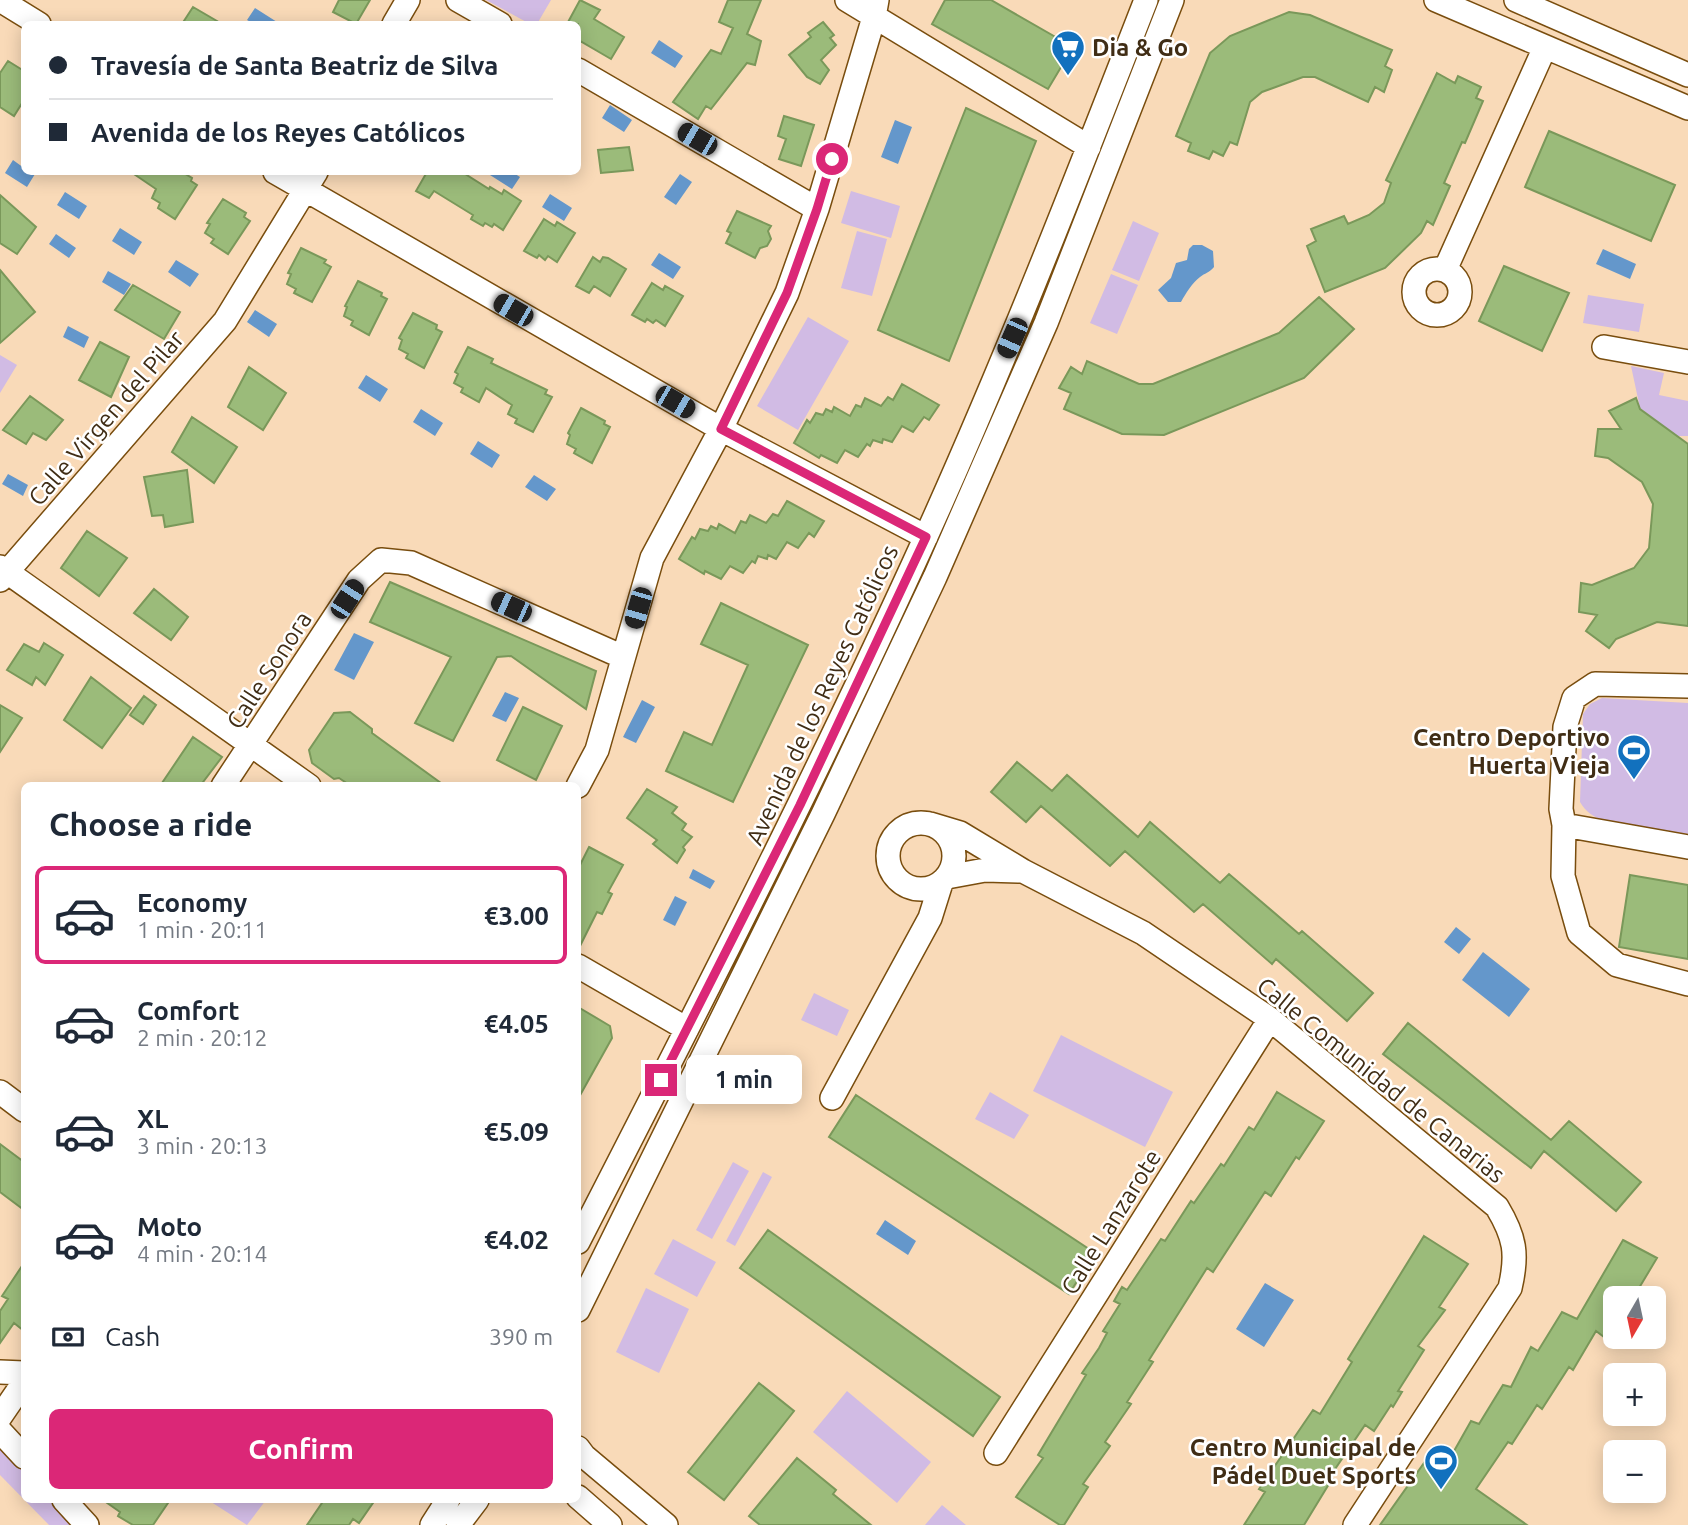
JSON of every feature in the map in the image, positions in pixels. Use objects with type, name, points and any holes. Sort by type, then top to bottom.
[{"type":"street","points":[[0,0],[34,21]]},
{"type":"street","points":[[396,21],[408,0]]},
{"type":"street","points":[[458,0],[495,21]]},
{"type":"street","points":[[847,0],[876,9],[1089,147]]},
{"type":"street","name":"Avenida de los Reyes Católicos","points":[[581,1236],[800,805],[926,537],[1022,314],[1146,0]]},
{"type":"street","name":"Avenida de los Reyes Católicos","points":[[581,1304],[823,814],[940,567],[1046,323],[1172,0]]},
{"type":"street","points":[[1436,0],[1688,107]]},
{"type":"street","points":[[1516,0],[1688,75]]},
{"type":"street","points":[[580,782],[597,750],[652,558],[721,429],[787,293],[817,209],[876,9]]},
{"type":"street","points":[[1445,270],[1545,47]]},
{"type":"street","points":[[581,72],[817,209]]},
{"type":"street","points":[[287,175],[310,181],[721,429],[926,537]]},
{"type":"street","name":"Calle Virgen del Pilar","points":[[3,573],[225,321],[310,181]]},
{"type":"street","points":[[1604,347],[1688,362]]},
{"type":"street","name":"Calle Sonora","points":[[225,782],[359,580],[381,560],[411,563],[623,657]]},
{"type":"street","points":[[3,573],[303,782]]},
{"type":"street","points":[[1688,686],[1595,684],[1574,698],[1565,727],[1561,809],[1564,825],[1563,876],[1579,933],[1617,965],[1688,984]]},
{"type":"street","points":[[832,1098],[930,918],[944,880],[954,862],[951,842],[939,828],[920,823],[902,829],[895,835],[887,853],[892,873],[906,886],[925,889],[944,880]]},
{"type":"street","name":"Calle Comunidad de Canarias","points":[[930,824],[960,833],[1023,871],[1143,933],[1270,1019],[1497,1207],[1508,1224],[1515,1247],[1515,1265],[1510,1288],[1355,1525]]},
{"type":"street","points":[[1564,825],[1688,846]]},
{"type":"street","name":"Calle Comunidad de Canarias","points":[[944,880],[985,870],[1023,871]]},
{"type":"street","points":[[915,889],[930,918]]},
{"type":"street","points":[[581,968],[687,1029]]},
{"type":"street","name":"Calle Lanzarote","points":[[996,1453],[1270,1019]]},
{"type":"street","points":[[0,1092],[21,1108]]},
{"type":"street","points":[[0,1372],[21,1373]]},
{"type":"street","points":[[0,1417],[21,1386]]},
{"type":"street","points":[[0,1431],[21,1454]]},
{"type":"street","points":[[581,1452],[666,1525]]},
{"type":"street","points":[[581,1500],[610,1525]]},
{"type":"street","points":[[67,1503],[87,1525]]},
{"type":"street","points":[[432,1525],[446,1503]]},
{"type":"street","points":[[458,1525],[475,1503]]},
{"type":"shaded area","points":[[486,0],[551,0],[539,21],[524,21]]},
{"type":"shaded area","points":[[851,191],[900,206],[891,238],[841,223]]},
{"type":"shaded area","points":[[1133,221],[1159,233],[1139,281],[1112,270]]},
{"type":"shaded area","points":[[857,231],[887,239],[872,296],[841,288]]},
{"type":"shaded area","points":[[1111,274],[1138,285],[1117,334],[1090,323]]},
{"type":"shaded area","points":[[1588,295],[1644,304],[1639,332],[1583,323]]},
{"type":"shaded area","points":[[808,317],[849,341],[798,430],[757,406]]},
{"type":"shaded area","points":[[0,355],[17,365],[0,393]]},
{"type":"shaded area","points":[[1631,366],[1664,373],[1659,395],[1688,401],[1688,436],[1677,436],[1640,408]]},
{"type":"shaded area","name":"Centro Deportivo Huerta Vieja","points":[[1602,698],[1688,703],[1688,834],[1603,820],[1590,813],[1580,802],[1583,714],[1590,704]]},
{"type":"shaded area","points":[[814,993],[849,1010],[837,1036],[801,1020]]},
{"type":"shaded area","points":[[1061,1035],[1173,1092],[1145,1147],[1033,1091]]},
{"type":"shaded area","points":[[990,1092],[1029,1115],[1014,1139],[975,1119]]},
{"type":"shaded area","points":[[733,1162],[749,1171],[712,1239],[696,1230]]},
{"type":"shaded area","points":[[763,1172],[772,1177],[735,1246],[726,1241]]},
{"type":"shaded area","points":[[673,1239],[716,1262],[697,1297],[654,1274]]},
{"type":"shaded area","points":[[646,1288],[689,1309],[659,1373],[616,1352]]},
{"type":"shaded area","points":[[847,1391],[931,1462],[897,1503],[813,1432]]},
{"type":"shaded area","points":[[0,1444],[21,1466],[21,1496],[0,1475]]},
{"type":"shaded area","points":[[27,1503],[57,1503],[78,1525],[49,1525]]},
{"type":"shaded area","points":[[213,1503],[264,1503],[247,1525]]},
{"type":"shaded area","points":[[942,1505],[966,1525],[925,1525]]},
{"type":"water","points":[[255,8],[275,21],[249,21]]},
{"type":"water","points":[[659,40],[683,56],[675,68],[651,53]]},
{"type":"water","points":[[610,105],[632,120],[624,132],[602,118]]},
{"type":"water","points":[[895,120],[912,127],[898,164],[881,157]]},
{"type":"water","points":[[13,160],[21,166],[21,175],[34,175],[27,187],[5,173]]},
{"type":"water","points":[[680,174],[692,182],[676,205],[664,197]]},
{"type":"water","points":[[490,175],[520,177],[512,189]]},
{"type":"water","points":[[65,192],[87,206],[79,219],[57,205]]},
{"type":"water","points":[[550,194],[572,208],[564,221],[542,207]]},
{"type":"water","points":[[120,228],[142,242],[134,255],[112,241]]},
{"type":"water","points":[[56,234],[76,248],[69,258],[49,244]]},
{"type":"water","points":[[1193,245],[1202,245],[1213,251],[1214,267],[1194,282],[1181,302],[1168,302],[1158,290],[1171,278],[1176,263],[1187,260],[1189,249]]},
{"type":"water","points":[[1603,249],[1636,264],[1630,279],[1596,264]]},
{"type":"water","points":[[659,253],[681,267],[673,279],[651,265]]},
{"type":"water","points":[[176,260],[199,274],[190,287],[168,272]]},
{"type":"water","points":[[108,271],[131,284],[124,295],[102,282]]},
{"type":"water","points":[[255,310],[277,324],[269,337],[247,322]]},
{"type":"water","points":[[68,326],[89,337],[84,348],[63,337]]},
{"type":"water","points":[[366,375],[388,389],[380,402],[358,388]]},
{"type":"water","points":[[421,409],[443,423],[435,436],[413,422]]},
{"type":"water","points":[[478,441],[500,455],[492,468],[470,454]]},
{"type":"water","points":[[8,474],[28,485],[23,496],[2,484]]},
{"type":"water","points":[[534,475],[556,489],[547,501],[525,487]]},
{"type":"water","points":[[354,633],[374,642],[354,680],[334,670]]},
{"type":"water","points":[[505,692],[519,698],[506,722],[492,716]]},
{"type":"water","points":[[642,700],[655,707],[636,743],[623,737]]},
{"type":"water","points":[[693,869],[715,881],[710,889],[689,878]]},
{"type":"water","points":[[675,896],[687,902],[675,926],[663,920]]},
{"type":"water","points":[[1456,927],[1471,939],[1459,954],[1444,942]]},
{"type":"water","points":[[1483,952],[1530,989],[1509,1017],[1462,980]]},
{"type":"water","points":[[885,1220],[916,1241],[908,1255],[876,1234]]},
{"type":"water","points":[[1265,1283],[1294,1300],[1264,1347],[1236,1329]]},
{"type":"building","points":[[339,0],[370,0],[358,21],[350,21],[333,12]]},
{"type":"building","points":[[580,0],[600,10],[594,19],[624,37],[611,59],[581,42],[581,21],[569,21]]},
{"type":"building","points":[[728,0],[761,0],[747,34],[761,41],[755,65],[747,63],[711,109],[706,106],[698,119],[673,102],[711,50],[721,54],[733,28],[719,22]]},
{"type":"building","points":[[945,0],[991,0],[1073,47],[1048,89],[932,24]]},
{"type":"building","points":[[193,7],[217,21],[184,21]]},
{"type":"building","points":[[1289,12],[1310,15],[1392,50],[1385,66],[1392,70],[1384,92],[1375,87],[1368,102],[1315,77],[1303,77],[1262,92],[1250,102],[1237,145],[1230,142],[1223,156],[1213,151],[1209,159],[1188,151],[1191,143],[1176,136],[1210,53],[1230,36]]},
{"type":"building","points":[[823,22],[834,35],[830,38],[836,45],[821,60],[829,70],[820,84],[807,77],[789,55],[811,37],[808,33]]},
{"type":"building","points":[[8,61],[21,69],[21,105],[14,116],[0,107],[0,73]]},
{"type":"building","points":[[1437,73],[1455,83],[1458,76],[1481,87],[1476,98],[1483,101],[1444,183],[1450,186],[1433,225],[1427,221],[1421,233],[1385,268],[1325,292],[1307,246],[1316,241],[1311,229],[1344,216],[1348,224],[1369,215],[1384,203],[1391,183],[1386,180]]},
{"type":"building","points":[[966,108],[1036,141],[949,361],[878,330]]},
{"type":"building","points":[[784,116],[814,125],[801,166],[779,159],[786,139],[778,136]]},
{"type":"building","points":[[1549,131],[1675,185],[1651,241],[1525,187]]},
{"type":"building","points":[[629,147],[633,170],[601,173],[598,150]]},
{"type":"building","points":[[135,175],[187,175],[197,185],[175,219],[158,208],[160,203],[152,198],[156,189]]},
{"type":"building","points":[[425,175],[467,175],[489,189],[490,187],[502,194],[504,190],[521,201],[503,230],[494,224],[492,227],[485,223],[483,226],[471,219],[473,215],[434,191],[429,198],[416,191]]},
{"type":"building","points":[[0,195],[36,227],[17,254],[0,243]]},
{"type":"building","points":[[223,199],[246,213],[244,217],[250,221],[228,254],[211,243],[214,239],[205,233],[210,224],[207,223]]},
{"type":"building","points":[[737,211],[771,226],[768,231],[771,239],[767,246],[760,248],[755,258],[726,243],[731,233],[727,231]]},
{"type":"building","points":[[544,219],[555,226],[557,222],[575,233],[557,262],[548,256],[545,260],[539,255],[537,258],[524,251]]},
{"type":"building","points":[[301,248],[326,260],[324,263],[331,267],[312,302],[294,293],[296,289],[287,284],[291,274],[288,273]]},
{"type":"building","points":[[593,257],[600,262],[603,257],[608,258],[626,269],[610,296],[594,286],[589,293],[576,286]]},
{"type":"building","points":[[1504,266],[1569,293],[1542,351],[1479,321]]},
{"type":"building","points":[[0,270],[35,312],[0,343]]},
{"type":"building","points":[[358,281],[382,293],[381,296],[387,299],[369,335],[351,325],[353,321],[344,316],[345,306]]},
{"type":"building","points":[[652,283],[663,290],[665,286],[683,296],[665,326],[656,320],[653,323],[647,319],[645,322],[632,315]]},
{"type":"building","points":[[133,285],[180,312],[164,339],[115,310]]},
{"type":"building","points":[[1319,297],[1354,329],[1304,378],[1164,435],[1122,434],[1064,409],[1071,393],[1059,388],[1071,367],[1082,374],[1087,361],[1139,384],[1153,384],[1279,333]]},
{"type":"building","points":[[413,313],[437,325],[436,329],[442,332],[424,368],[406,358],[408,354],[399,349],[402,340],[399,338]]},
{"type":"building","points":[[100,342],[129,357],[111,397],[79,380]]},
{"type":"building","points":[[468,347],[493,359],[491,363],[547,390],[545,394],[552,397],[533,432],[515,423],[517,419],[508,414],[512,405],[486,388],[479,402],[461,392],[463,388],[454,383],[458,374],[455,372]]},
{"type":"building","points":[[249,367],[286,393],[263,430],[228,407]]},
{"type":"building","points":[[902,384],[939,405],[929,420],[924,417],[913,432],[902,426],[892,442],[873,440],[858,457],[845,450],[837,463],[821,455],[819,458],[794,443],[807,420],[810,423],[816,413],[823,415],[826,409],[832,412],[834,407],[850,416],[856,405],[861,407],[865,398],[881,406],[888,397],[893,400]]},
{"type":"building","points":[[30,396],[63,420],[46,440],[33,433],[26,444],[3,430]]},
{"type":"building","points":[[1636,398],[1640,409],[1688,444],[1688,626],[1657,622],[1616,639],[1609,648],[1586,631],[1597,615],[1579,612],[1581,583],[1592,585],[1634,568],[1649,548],[1653,504],[1642,482],[1608,458],[1595,456],[1598,429],[1621,429],[1609,411]]},
{"type":"building","points":[[581,408],[605,421],[604,424],[610,427],[592,463],[574,453],[576,449],[567,444],[570,435],[568,433]]},
{"type":"building","points":[[192,417],[237,447],[214,483],[172,452]]},
{"type":"building","points":[[187,470],[193,522],[165,527],[163,515],[152,516],[144,477]]},
{"type":"building","points":[[787,501],[824,521],[814,537],[809,533],[798,548],[787,542],[776,559],[768,555],[767,559],[758,556],[755,563],[752,561],[743,573],[730,566],[721,579],[705,571],[704,574],[679,559],[700,529],[708,531],[711,526],[717,529],[719,524],[735,533],[741,521],[746,523],[750,515],[766,523],[773,514],[778,516]]},
{"type":"building","points":[[87,531],[127,558],[99,596],[61,568]]},
{"type":"building","points":[[390,582],[596,671],[586,709],[511,656],[497,657],[453,741],[415,723],[451,657],[370,622]]},
{"type":"building","points":[[154,589],[188,617],[171,640],[134,613]]},
{"type":"building","points":[[721,603],[808,645],[733,802],[666,771],[684,732],[712,745],[748,665],[701,644]]},
{"type":"building","points":[[44,643],[63,655],[45,685],[36,677],[32,685],[7,670],[24,644],[39,652]]},
{"type":"building","points":[[91,677],[131,708],[102,748],[64,720]]},
{"type":"building","points":[[144,696],[156,705],[143,724],[130,715]]},
{"type":"building","points":[[0,705],[22,718],[0,752]]},
{"type":"building","points":[[523,707],[562,726],[536,780],[497,760]]},
{"type":"building","points":[[350,712],[372,729],[372,733],[439,782],[345,782],[339,778],[334,779],[312,763],[309,750],[334,713]]},
{"type":"building","points":[[193,737],[222,757],[203,782],[163,782]]},
{"type":"building","points":[[1017,762],[1052,791],[1067,775],[1138,837],[1150,822],[1220,883],[1229,874],[1299,934],[1302,931],[1373,993],[1347,1021],[1276,959],[1272,964],[1203,904],[1194,912],[1125,851],[1110,866],[1041,806],[1026,822],[991,792]]},
{"type":"building","points":[[647,789],[677,807],[672,813],[686,824],[682,830],[692,837],[683,847],[685,850],[677,863],[653,844],[657,840],[627,818]]},
{"type":"building","points":[[589,847],[623,865],[608,892],[612,894],[602,914],[597,912],[581,944],[581,863]]},
{"type":"building","points":[[1630,875],[1688,885],[1688,959],[1619,947]]},
{"type":"building","points":[[581,1009],[610,1026],[612,1038],[581,1094]]},
{"type":"building","points":[[1408,1023],[1551,1140],[1569,1121],[1641,1182],[1616,1211],[1544,1151],[1531,1168],[1383,1054]]},
{"type":"building","points":[[1277,1092],[1324,1121],[1271,1196],[1265,1192],[1213,1272],[1207,1268],[1149,1360],[1153,1362],[1127,1402],[1131,1404],[1105,1442],[1110,1446],[1083,1484],[1088,1487],[1064,1525],[1060,1525],[1016,1497],[1043,1458],[1038,1455],[1086,1375],[1082,1373],[1107,1333],[1103,1331],[1120,1304],[1114,1301],[1122,1287],[1127,1290],[1161,1239],[1165,1241],[1191,1201],[1194,1203],[1221,1164],[1224,1166],[1249,1127],[1254,1130]]},
{"type":"building","points":[[856,1095],[1095,1253],[1069,1294],[829,1137]]},
{"type":"building","points":[[0,1144],[21,1160],[21,1208],[0,1192]]},
{"type":"building","points":[[768,1230],[1000,1397],[973,1436],[740,1268]]},
{"type":"building","points":[[1424,1236],[1468,1264],[1439,1307],[1445,1310],[1418,1346],[1424,1350],[1398,1391],[1402,1392],[1393,1407],[1391,1405],[1374,1431],[1365,1425],[1329,1478],[1332,1479],[1304,1525],[1244,1525],[1265,1492],[1259,1489],[1313,1410],[1320,1414],[1352,1362],[1348,1359]]},
{"type":"building","points":[[1623,1240],[1657,1258],[1640,1286],[1603,1286],[1603,1336],[1596,1331],[1573,1370],[1569,1367],[1542,1409],[1537,1405],[1512,1444],[1508,1442],[1476,1489],[1527,1525],[1380,1525],[1429,1456],[1445,1467],[1471,1421],[1479,1424],[1503,1385],[1511,1387],[1531,1347],[1538,1351],[1562,1312],[1577,1319]]},
{"type":"building","points":[[21,1268],[21,1329],[14,1323],[0,1343],[0,1311],[8,1299],[2,1296]]},
{"type":"building","points":[[759,1383],[794,1411],[724,1500],[688,1472]]},
{"type":"building","points":[[797,1458],[836,1490],[833,1494],[871,1525],[760,1525],[749,1516]]},
{"type":"building","points":[[107,1503],[168,1503],[153,1525],[133,1525],[118,1516],[120,1512]]},
{"type":"building","points":[[322,1503],[373,1503],[359,1523],[353,1519],[349,1525],[307,1525]]},
{"type":"place","name":"Dia & Go","points":[[1068,77]]},
{"type":"place","name":"Centro Deportivo Huerta Vieja","points":[[1634,781]]},
{"type":"place","name":"Centro Municipal de Pádel Duet Sports","points":[[1441,1491]]},
{"type":"route","points":[[661,1080],[800,805],[926,537],[721,429],[787,293],[832,159]]}]
